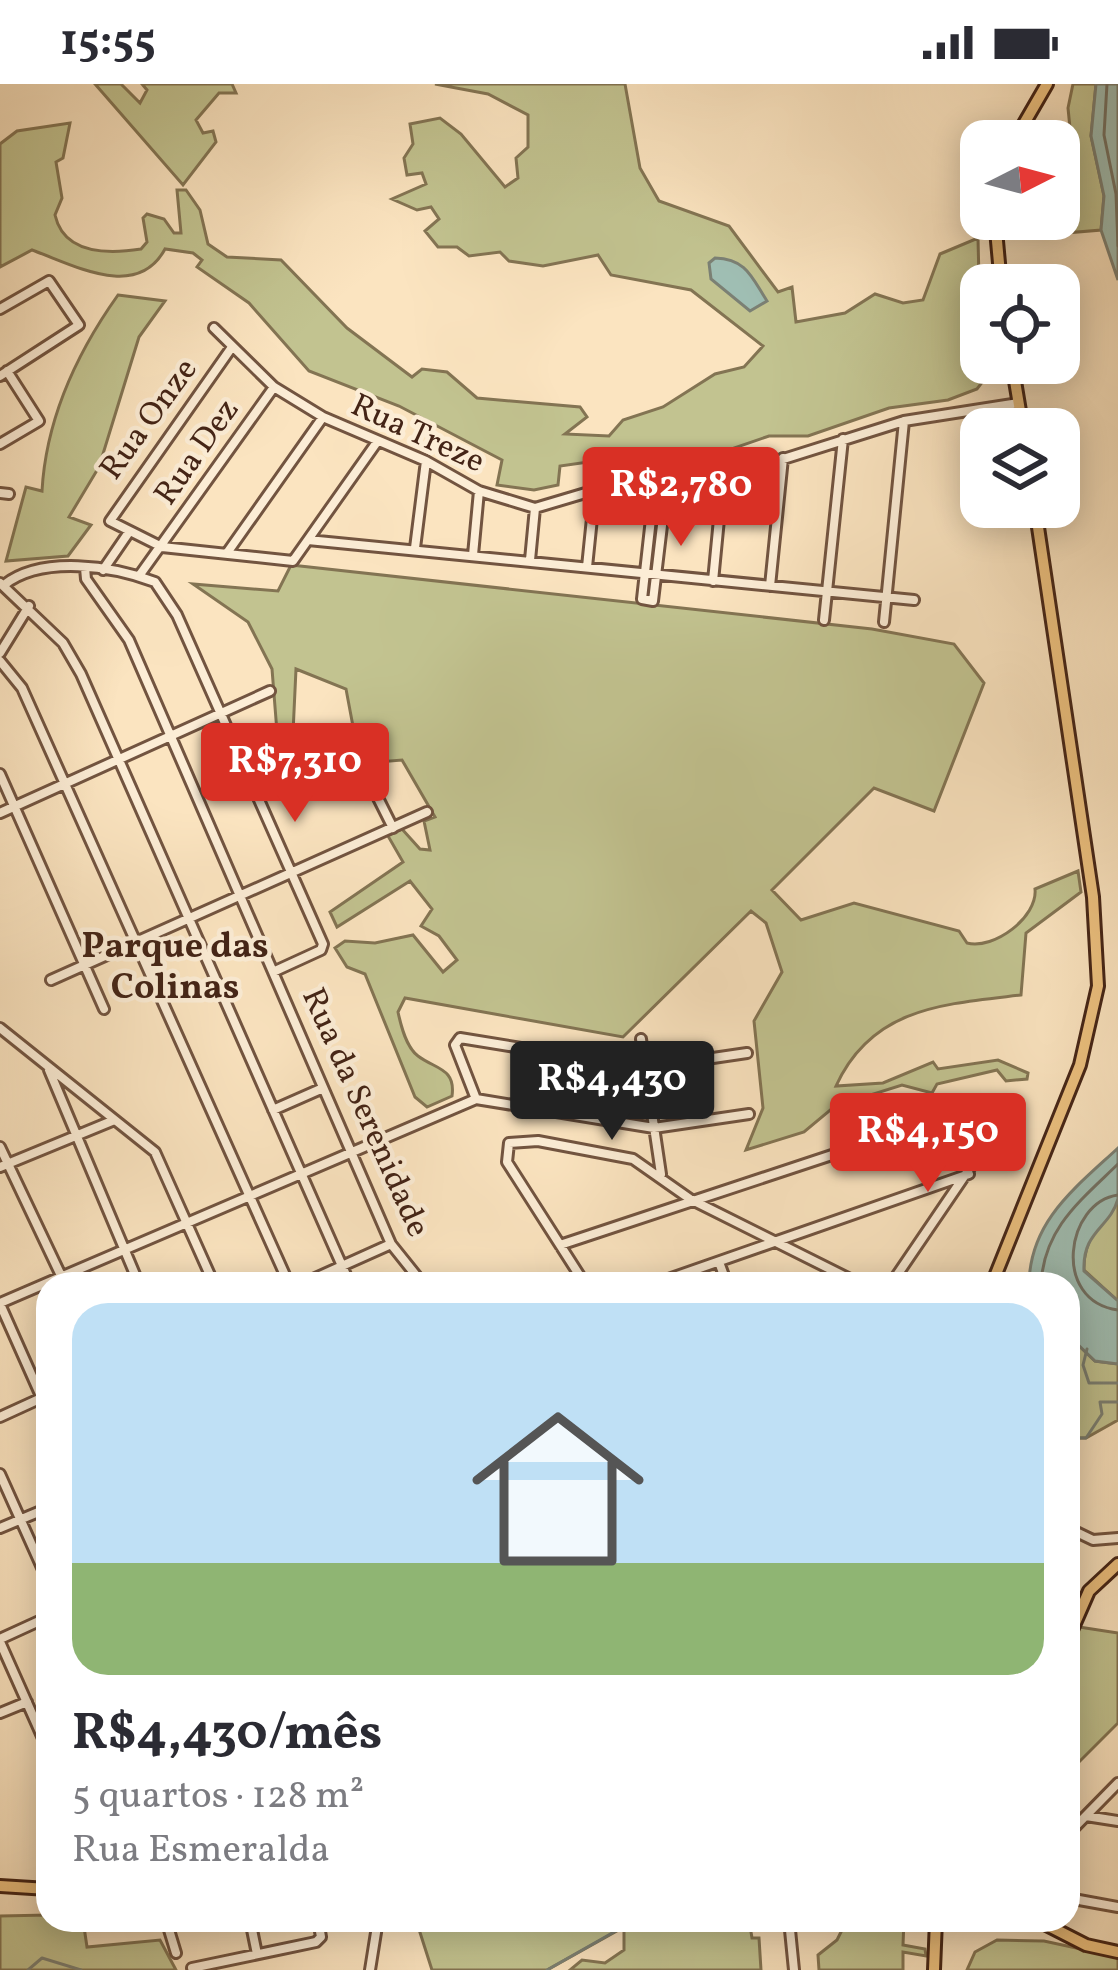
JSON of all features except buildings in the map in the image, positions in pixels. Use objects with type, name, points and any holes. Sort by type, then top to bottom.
[{"type":"main road","points":[[1026,120],[1047,84]]},
{"type":"main road","points":[[1016,384],[1020,408]]},
{"type":"main road","points":[[997,1272],[1080,1065],[1098,986],[1094,897],[1038,528]]},
{"type":"main road","points":[[1080,1612],[1089,1592],[1118,1564]]},
{"type":"main road","points":[[0,1886],[36,1888]]},
{"type":"main road","points":[[934,1970],[936,1932]]},
{"type":"main road","points":[[1060,1932],[1085,1945],[1118,1952]]},
{"type":"street","points":[[0,309],[49,281],[79,326],[4,374],[39,421],[0,444]]},
{"type":"street","name":"Rua Treze","points":[[214,328],[274,387],[322,417],[426,461],[479,491],[536,508]]},
{"type":"street","name":"Rua Onze","points":[[129,532],[110,521],[232,347]]},
{"type":"street","name":"Rua Dez","points":[[140,576],[274,387]]},
{"type":"street","points":[[530,560],[536,508],[595,489],[666,492],[904,421],[1019,403]]},
{"type":"street","points":[[227,554],[322,417]]},
{"type":"street","points":[[884,622],[904,421]]},
{"type":"street","points":[[824,620],[843,439]]},
{"type":"street","points":[[104,570],[129,532],[162,547],[293,561],[377,442]]},
{"type":"street","points":[[770,586],[783,458]]},
{"type":"street","points":[[415,548],[426,461]]},
{"type":"street","points":[[713,581],[723,478]]},
{"type":"street","points":[[587,567],[595,489]]},
{"type":"street","points":[[473,555],[479,491]]},
{"type":"street","points":[[651,574],[654,491]]},
{"type":"street","points":[[651,574],[666,492]]},
{"type":"street","points":[[308,540],[914,600]]},
{"type":"street","points":[[273,972],[323,947],[177,615],[155,582],[85,568],[18,574],[2,584],[28,606],[72,658],[344,1272]]},
{"type":"street","name":"Rua da Serenidade","points":[[85,568],[129,640],[391,1244],[413,1272]]},
{"type":"street","points":[[28,606],[0,657],[22,688],[284,1272]]},
{"type":"street","points":[[0,813],[270,691]]},
{"type":"street","points":[[364,772],[393,828]]},
{"type":"street","points":[[0,774],[104,1009]]},
{"type":"street","points":[[51,980],[427,812]]},
{"type":"street","points":[[1,1030],[155,1153],[209,1272]]},
{"type":"street","points":[[476,1099],[454,1046],[460,1038],[645,1068],[747,1053]]},
{"type":"street","points":[[640,1040],[662,1176]]},
{"type":"street","points":[[48,1068],[134,1272]]},
{"type":"street","points":[[273,1110],[322,1088]]},
{"type":"street","points":[[78,1272],[186,1221],[476,1099],[654,1128],[749,1114]]},
{"type":"street","points":[[560,1245],[993,1099],[1001,1103],[1002,1112],[970,1174],[900,1272]]},
{"type":"street","points":[[4,1165],[112,1121]]},
{"type":"street","points":[[577,1272],[507,1162],[506,1146],[538,1141],[633,1159],[690,1199],[835,1272]]},
{"type":"street","points":[[0,1147],[4,1165],[59,1272]]},
{"type":"street","points":[[689,1272],[970,1174]]},
{"type":"street","points":[[330,1272],[391,1244]]},
{"type":"street","points":[[719,1262],[723,1272]]},
{"type":"street","points":[[36,1290],[0,1304],[36,1378]]},
{"type":"street","points":[[0,1417],[36,1400]]},
{"type":"street","points":[[0,1474],[36,1555]]},
{"type":"street","points":[[0,1528],[36,1513]]},
{"type":"street","points":[[1080,1536],[1118,1538]]},
{"type":"street","points":[[36,1623],[0,1640],[36,1717]]},
{"type":"street","points":[[0,1713],[27,1702]]},
{"type":"street","points":[[1080,1822],[1118,1783]]},
{"type":"street","points":[[1086,1816],[1118,1821]]},
{"type":"street","points":[[1080,1900],[1118,1907]]},
{"type":"street","points":[[170,1932],[176,1953]]},
{"type":"street","points":[[252,1932],[257,1954]]},
{"type":"street","points":[[193,1968],[320,1940],[319,1932]]},
{"type":"street","points":[[370,1970],[376,1932]]},
{"type":"street","points":[[790,1932],[794,1970]]},
{"type":"green space","points":[[95,84],[121,84],[140,103],[147,90],[142,84],[232,84],[236,93],[219,93],[196,120],[203,133],[213,131],[216,142],[183,185]]},
{"type":"green space","points":[[435,84],[625,84],[640,168],[659,201],[729,226],[778,292],[792,287],[796,322],[845,313],[875,294],[903,303],[923,300],[940,254],[978,240],[979,264],[960,264],[960,384],[981,384],[948,400],[889,408],[808,436],[769,436],[734,448],[711,466],[681,477],[635,476],[588,462],[560,466],[558,485],[534,490],[497,485],[502,460],[399,406],[309,371],[249,303],[197,267],[202,260],[193,253],[165,249],[153,265],[122,276],[85,270],[32,250],[0,267],[0,144],[17,131],[70,123],[63,158],[56,162],[62,198],[55,215],[60,228],[78,245],[102,251],[141,249],[147,242],[143,218],[147,214],[164,219],[174,233],[181,233],[177,190],[186,190],[200,210],[208,244],[227,257],[281,260],[347,328],[412,377],[422,369],[447,372],[477,398],[580,407],[587,417],[565,434],[609,436],[623,420],[663,407],[715,374],[744,367],[763,346],[691,290],[611,275],[598,255],[543,266],[509,261],[500,252],[469,256],[457,247],[438,247],[425,231],[439,219],[431,207],[417,210],[392,199],[426,184],[422,173],[407,175],[404,158],[413,144],[410,124],[440,118],[461,134],[505,187],[518,178],[516,158],[528,147],[528,115],[488,94]]},
{"type":"green space","points":[[1073,84],[1096,84],[1091,136],[1104,196],[1101,230],[1080,232],[1080,120],[1069,120]]},
{"type":"green space","points":[[118,295],[165,301],[139,337],[99,467],[69,517],[91,525],[68,556],[6,561],[26,487],[42,491],[50,438],[66,388]]},
{"type":"green space","points":[[291,565],[872,629],[954,644],[984,683],[934,811],[874,788],[772,890],[801,920],[854,903],[959,931],[967,943],[978,944],[1001,936],[1022,920],[1035,889],[1078,871],[1081,892],[1026,933],[1021,995],[938,1007],[890,1025],[851,1060],[836,1086],[883,1083],[933,1062],[938,1069],[998,1060],[1028,1073],[1027,1079],[1006,1081],[997,1070],[937,1084],[932,1093],[902,1085],[835,1106],[804,1132],[746,1150],[763,1108],[754,1021],[782,972],[766,923],[751,911],[623,1037],[405,998],[398,1012],[407,1042],[451,1080],[452,1096],[427,1107],[415,1097],[365,974],[347,967],[335,948],[345,941],[375,943],[413,935],[443,972],[457,960],[439,936],[421,926],[432,909],[410,881],[337,927],[330,912],[403,862],[388,836],[402,829],[420,849],[430,850],[424,821],[435,817],[402,760],[280,770],[272,669],[248,622],[193,584],[278,591]],"holes":[[[296,669],[346,689],[355,737],[293,733]]]},
{"type":"green space","points":[[1118,1202],[1118,1301],[1084,1270],[1084,1260],[1089,1241]]},
{"type":"green space","points":[[1080,1347],[1095,1361],[1118,1364],[1118,1420],[1080,1438]]},
{"type":"green space","points":[[1080,1627],[1118,1633],[1118,1723],[1080,1761]]},
{"type":"green space","points":[[36,1915],[36,1932],[85,1932],[87,1947],[160,1940],[176,1970],[0,1970],[0,1916]]},
{"type":"green space","points":[[420,1932],[615,1932],[547,1970],[432,1970]]},
{"type":"green space","points":[[624,1932],[751,1932],[752,1938],[759,1938],[761,1970],[570,1970],[582,1960],[605,1963],[624,1950]]},
{"type":"green space","points":[[841,1932],[904,1932],[903,1945],[925,1949],[926,1956],[903,1952],[903,1970],[819,1970],[818,1955]]},
{"type":"green space","points":[[997,1940],[1044,1941],[1118,1957],[1118,1970],[967,1970],[975,1952]]},
{"type":"water","points":[[1096,84],[1118,84],[1118,280],[1101,230],[1104,196],[1091,136]]},
{"type":"water","points":[[715,258],[742,266],[767,301],[750,311],[711,279],[709,263]]},
{"type":"water","points":[[1118,1148],[1118,1199],[1087,1247],[1084,1271],[1118,1301],[1118,1364],[1095,1361],[1080,1347],[1080,1272],[1030,1272],[1046,1224],[1071,1192]]},
{"type":"waterway","points":[[1087,1349],[1083,1365],[1089,1383],[1118,1383]]},
{"type":"waterway","points":[[1080,1438],[1086,1438],[1102,1414],[1100,1402],[1118,1402]]},
{"type":"waterway","points":[[547,1970],[614,1932]]},
{"type":"waterway","points":[[28,1970],[42,1958],[81,1970]]},
{"type":"district","name":"Parque das Colinas","points":[[175,968]]}]
